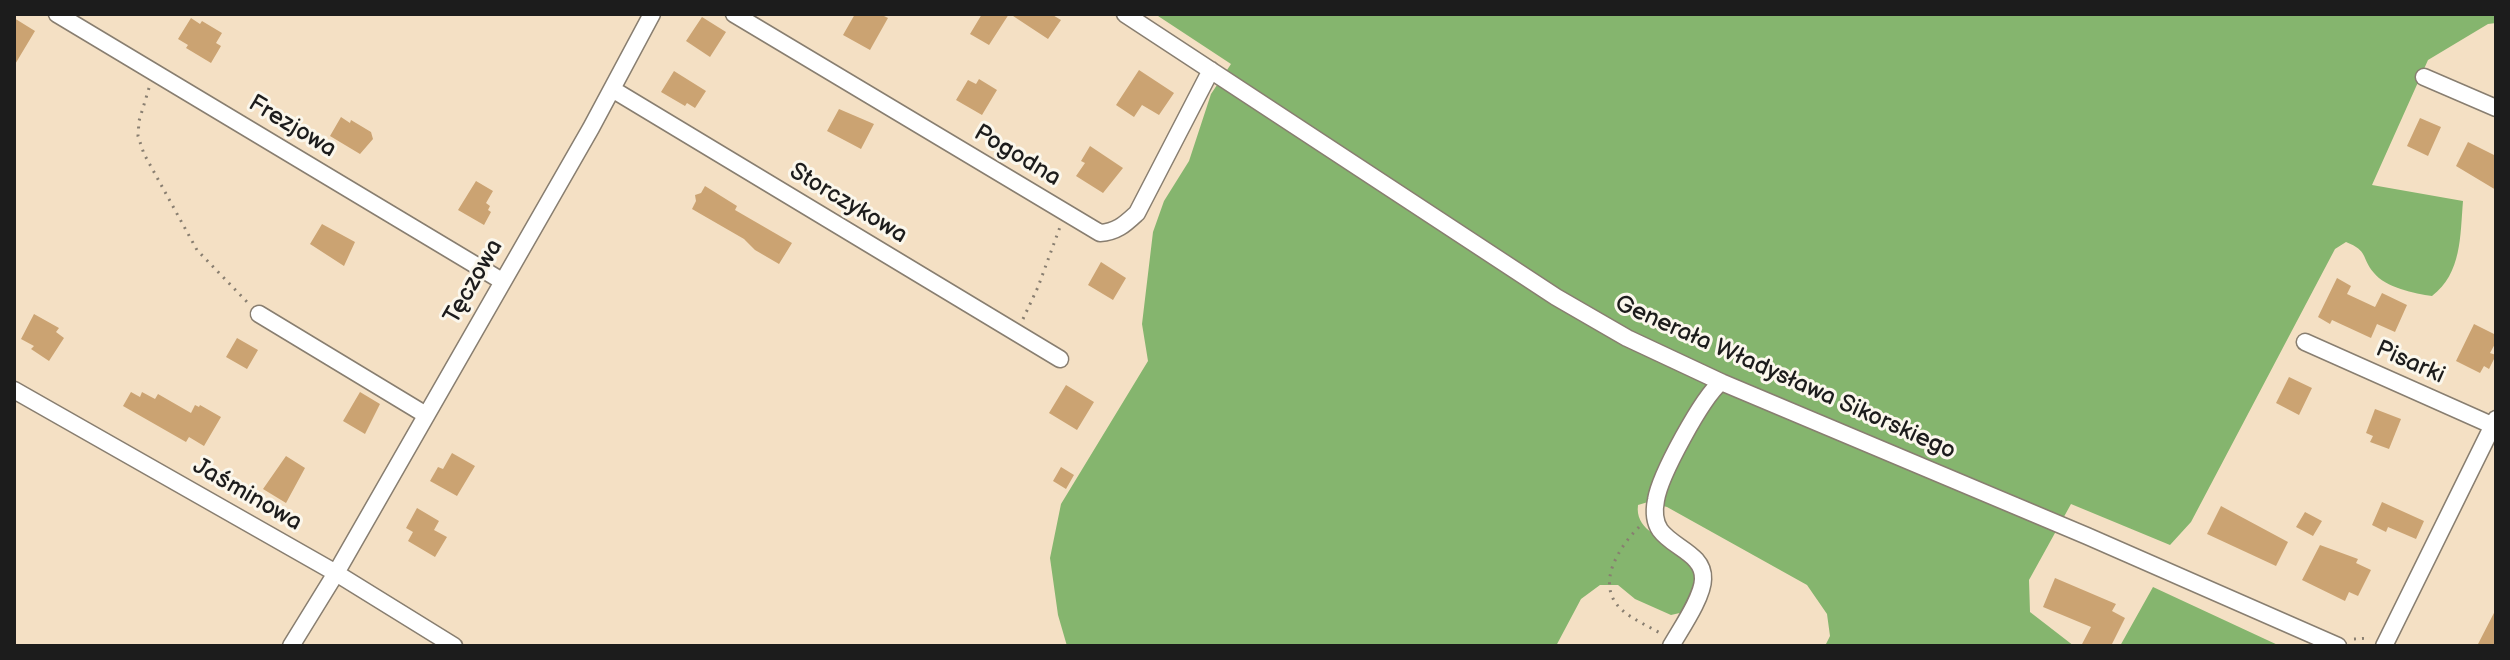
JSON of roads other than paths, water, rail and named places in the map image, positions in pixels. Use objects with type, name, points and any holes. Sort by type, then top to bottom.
[{"type":"street","name":"Frezjowa","points":[[57,14],[502,281]]},
{"type":"street","name":"Tęczowa","points":[[291,646],[336,573],[652,14]]},
{"type":"street","name":"Pogodna","points":[[734,14],[1100,233],[1124,226],[1137,213],[1211,70]]},
{"type":"street","name":"Generała Władysława Sikorskiego","points":[[1125,14],[1556,297],[1627,338],[1721,382],[2342,641]]},
{"type":"street","points":[[2424,77],[2496,108]]},
{"type":"street","name":"Storczykowa","points":[[612,89],[1060,359]]},
{"type":"street","points":[[259,314],[426,415]]},
{"type":"street","name":"Pisarki","points":[[2305,342],[2495,424]]},
{"type":"street","points":[[1672,644],[1701,590],[1704,577],[1698,561],[1660,530],[1654,514],[1656,496],[1692,420],[1710,391],[1721,382]]},
{"type":"street","name":"Jaśminowa","points":[[14,390],[336,573],[454,646]]},
{"type":"street","points":[[2381,641],[2495,424]]}]
